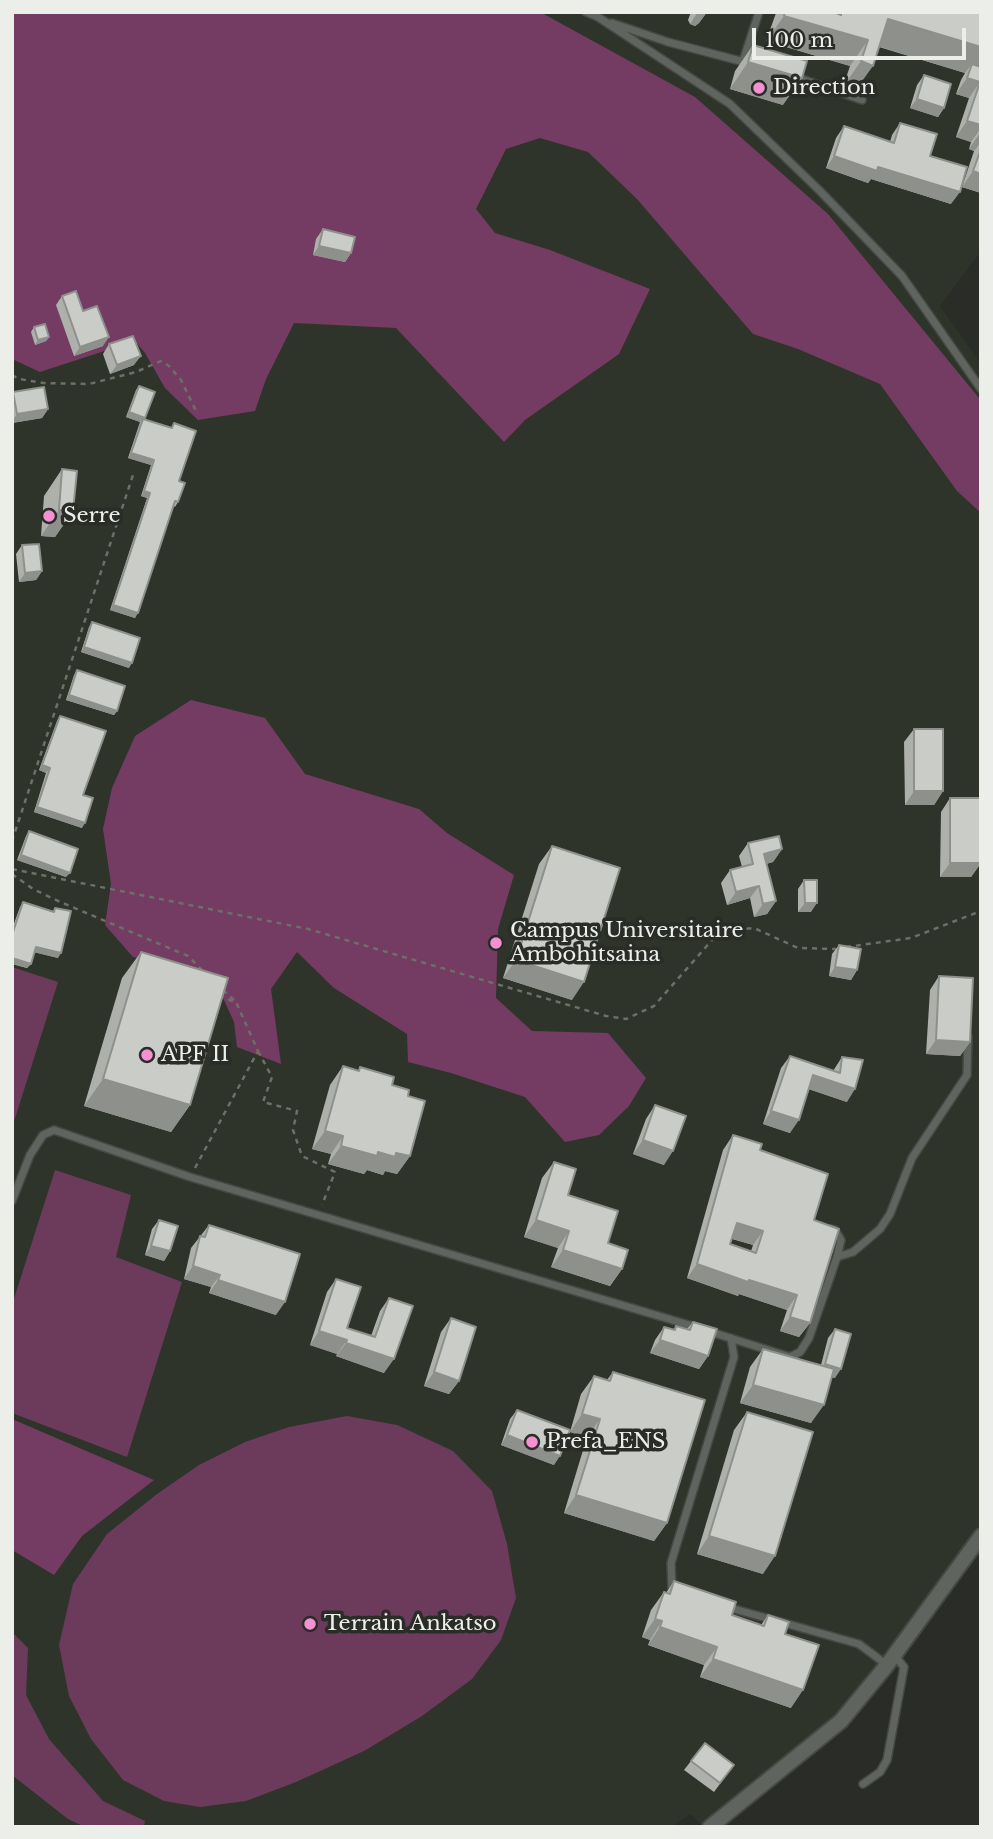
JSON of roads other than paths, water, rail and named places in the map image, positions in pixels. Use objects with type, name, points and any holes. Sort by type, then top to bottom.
[{"type":"street","points":[[716,1825],[841,1721],[891,1661],[981,1536]]},
{"type":"lane","points":[[586,12],[730,104],[820,191],[902,276],[981,389]]},
{"type":"lane","points":[[743,61],[758,12]]},
{"type":"lane","points":[[598,18],[668,42],[755,65]]},
{"type":"lane","points":[[780,73],[862,100]]},
{"type":"lane","points":[[837,1257],[853,1252],[880,1228],[890,1214],[912,1158],[967,1074],[968,1024]]},
{"type":"lane","points":[[12,1201],[30,1155],[43,1135],[54,1130],[190,1177],[790,1357],[800,1352],[809,1338],[837,1257],[841,1240],[835,1230],[826,1227]]},
{"type":"lane","points":[[684,1595],[672,1589],[671,1563],[734,1357],[731,1338]]},
{"type":"lane","points":[[724,1606],[859,1644],[904,1667],[887,1760],[880,1772],[863,1784]]},
{"type":"place","name":"Direction","points":[[759,88]]},
{"type":"place","name":"Serre","points":[[49,516]]},
{"type":"place","name":"Campus Universitaire Ambohitsaina","points":[[496,943]]},
{"type":"place","name":"APF II","points":[[147,1055]]},
{"type":"place","name":"Prefa_ENS","points":[[532,1442]]},
{"type":"place","name":"Terrain Ankatso","points":[[310,1624]]}]
